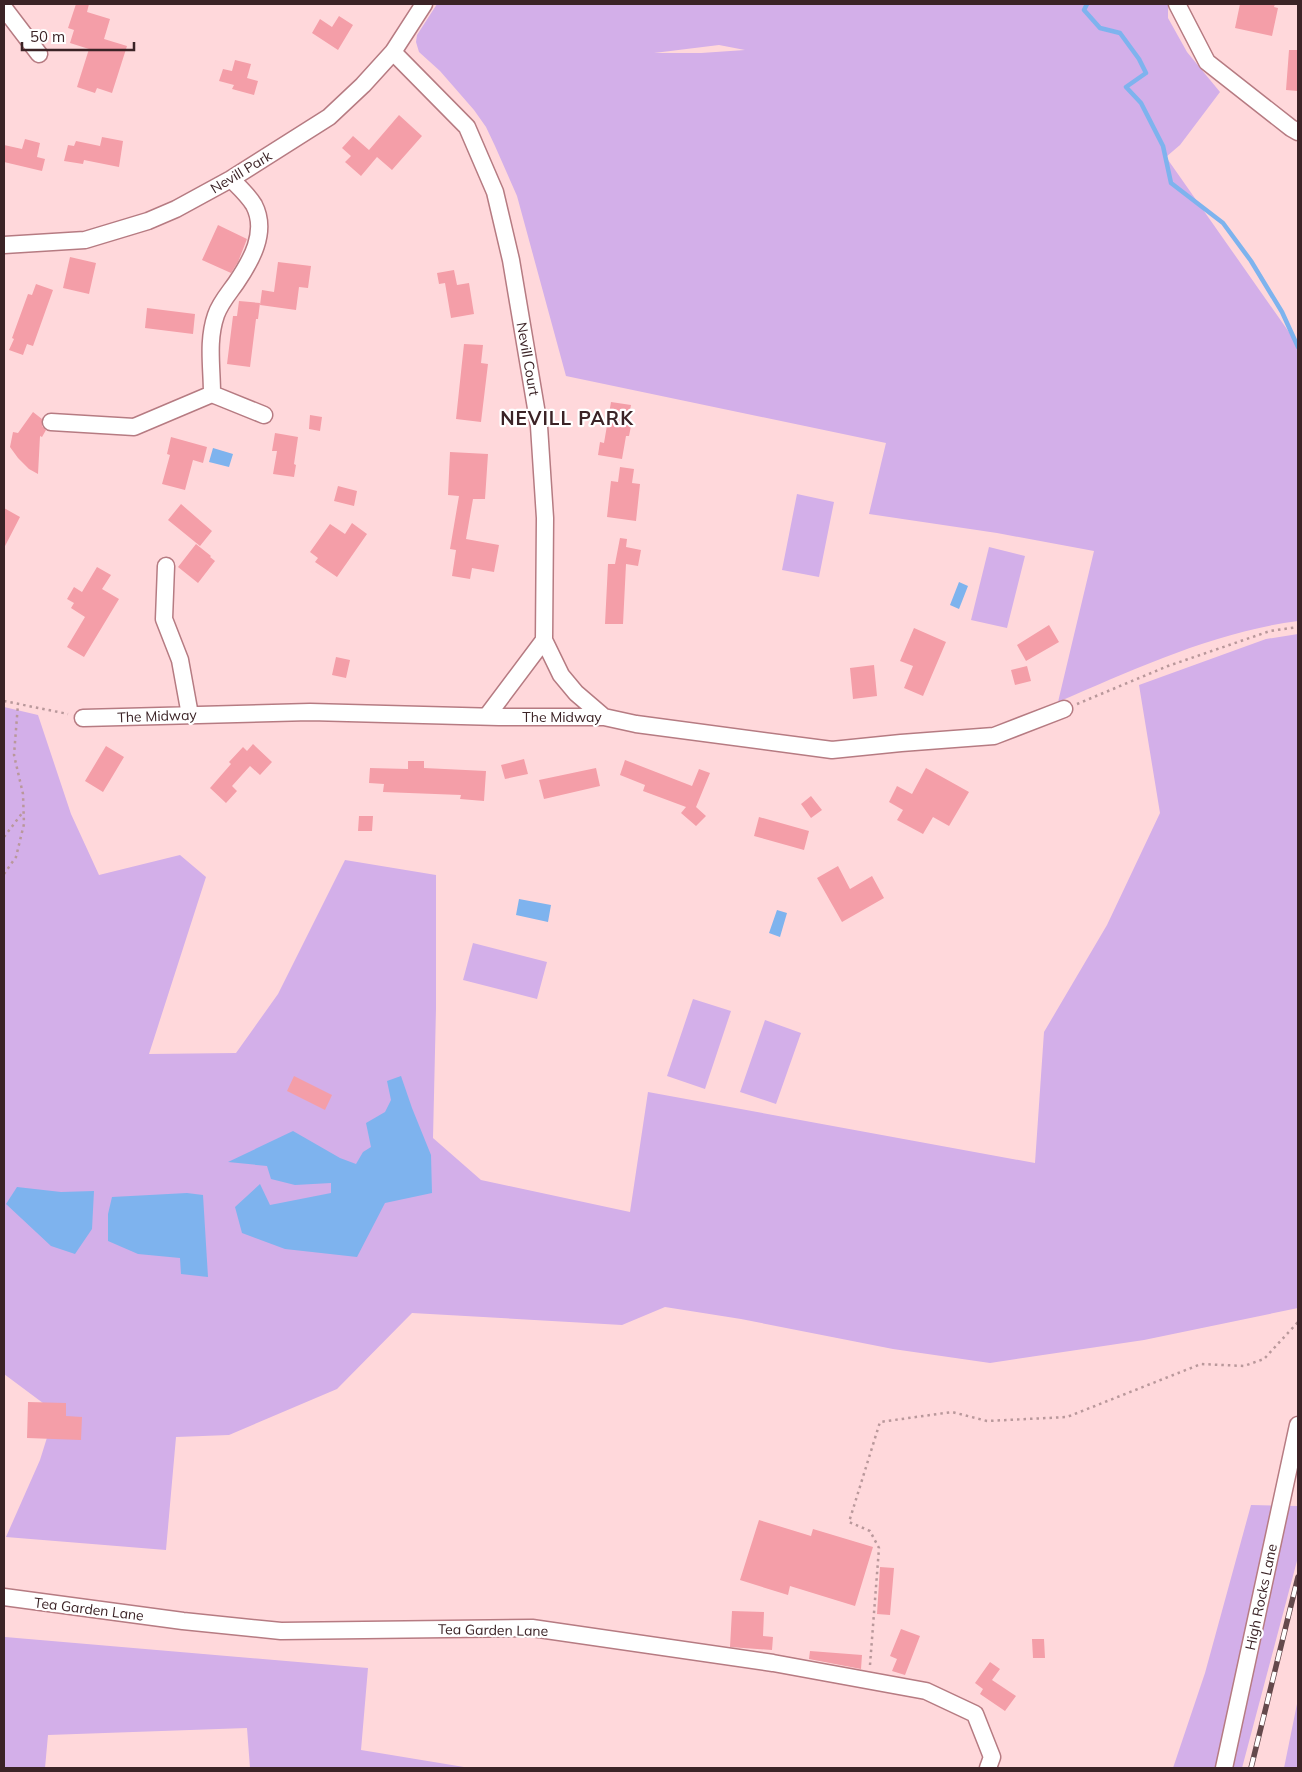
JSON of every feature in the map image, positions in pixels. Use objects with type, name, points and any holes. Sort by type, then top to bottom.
[{"type":"street","name":"Nevill Park","points":[[4,245],[85,240],[148,222],[231,179],[329,117],[363,86],[393,52],[424,4]]},
{"type":"street","points":[[1177,4],[1207,62],[1298,132]]},
{"type":"street","points":[[4,8],[39,54]]},
{"type":"street","name":"Nevill Court","points":[[393,52],[467,127],[495,192],[511,260],[539,426],[545,518],[544,640]]},
{"type":"street","points":[[212,394],[210,347],[216,313],[252,257],[257,242],[258,229],[255,207],[247,195],[231,179]]},
{"type":"street","points":[[51,422],[134,427],[212,394],[264,415]]},
{"type":"street","points":[[166,566],[164,619],[180,660],[190,715]]},
{"type":"street","points":[[487,716],[544,640],[561,675],[576,693],[604,717]]},
{"type":"street","name":"The Midway","points":[[83,718],[310,712],[500,717],[604,717],[636,724],[832,750],[901,742],[994,736],[1064,710]]},
{"type":"street","name":"High Rocks Lane","points":[[1224,1768],[1298,1425]]},
{"type":"street","name":"Tea Garden Lane","points":[[4,1597],[183,1621],[281,1631],[532,1628],[773,1664],[926,1691],[975,1714],[992,1756],[988,1768]]},
{"type":"path","points":[[1064,710],[1168,666],[1270,631],[1298,627]]},
{"type":"path","points":[[4,701],[83,718]]},
{"type":"path","points":[[4,874],[16,857],[24,824],[23,794],[14,755],[18,704]]},
{"type":"path","points":[[4,838],[24,811]]},
{"type":"path","points":[[868,1681],[879,1548],[870,1530],[849,1522],[880,1422],[952,1412],[987,1421],[1067,1417],[1201,1364],[1244,1366],[1264,1359],[1298,1322]]},
{"type":"shaded area","points":[[437,4],[1168,4],[1168,18],[1187,52],[1220,92],[1180,145],[1166,157],[1298,345],[1298,621],[1236,634],[1175,653],[1058,702],[1094,551],[997,533],[869,514],[886,443],[566,376],[517,196],[486,127],[474,110],[440,71],[419,52],[416,42],[417,35]],"holes":[[[719,45],[745,50],[701,53],[654,53]]]},
{"type":"shaded area","points":[[797,494],[834,502],[819,577],[782,570]]},
{"type":"shaded area","points":[[989,547],[1025,556],[1007,628],[971,620]]},
{"type":"shaded area","points":[[1298,634],[1298,1308],[1144,1340],[990,1363],[893,1349],[741,1319],[665,1307],[622,1325],[412,1313],[337,1389],[229,1435],[176,1437],[166,1550],[6,1537],[40,1460],[55,1412],[4,1374],[4,707],[38,715],[71,814],[99,875],[180,855],[206,877],[149,1054],[236,1053],[278,994],[345,860],[436,875],[436,1008],[433,1138],[481,1180],[630,1212],[648,1092],[1035,1163],[1044,1032],[1107,925],[1160,813],[1139,685],[1266,639]]},
{"type":"shaded area","points":[[473,943],[547,962],[537,999],[463,980]]},
{"type":"shaded area","points":[[693,999],[731,1011],[705,1089],[667,1076]]},
{"type":"shaded area","points":[[765,1020],[801,1033],[776,1104],[740,1092]]},
{"type":"shaded area","points":[[1251,1505],[1298,1506],[1298,1557],[1242,1768],[1173,1768],[1205,1673]]},
{"type":"shaded area","points":[[5,1637],[368,1668],[361,1750],[470,1768],[250,1768],[247,1728],[48,1735],[45,1768],[4,1768]]},
{"type":"shaded area","points":[[1298,1699],[1298,1768],[1284,1768]]},
{"type":"water","points":[[213,448],[233,454],[229,467],[209,462]]},
{"type":"water","points":[[959,582],[968,586],[959,609],[950,605]]},
{"type":"water","points":[[519,899],[551,905],[548,922],[516,915]]},
{"type":"water","points":[[777,910],[787,913],[780,937],[769,933]]},
{"type":"water","points":[[401,1076],[431,1155],[432,1193],[385,1203],[357,1257],[285,1249],[242,1233],[235,1207],[260,1184],[270,1205],[331,1193],[331,1183],[295,1185],[271,1179],[267,1166],[228,1162],[293,1131],[340,1158],[356,1164],[363,1152],[371,1147],[366,1123],[385,1112],[391,1100],[387,1081]]},
{"type":"water","points":[[17,1187],[61,1192],[94,1191],[92,1229],[75,1254],[51,1246],[6,1204]]},
{"type":"water","points":[[187,1193],[203,1195],[208,1277],[181,1274],[180,1258],[138,1254],[108,1241],[108,1214],[112,1197]]},
{"type":"building","points":[[76,4],[89,4],[87,12],[110,19],[104,39],[127,46],[112,93],[97,88],[95,93],[77,87],[89,49],[70,43],[74,30],[68,28]]},
{"type":"building","points":[[1240,4],[1275,4],[1274,7],[1278,8],[1272,36],[1235,28]]},
{"type":"building","points":[[339,16],[353,25],[338,50],[312,33],[320,19],[332,27]]},
{"type":"building","points":[[1289,50],[1298,50],[1298,91],[1286,90]]},
{"type":"building","points":[[235,60],[251,64],[247,78],[258,81],[254,95],[232,89],[234,85],[219,81],[223,69],[232,71]]},
{"type":"building","points":[[399,115],[422,136],[392,170],[377,157],[361,176],[345,162],[351,156],[342,148],[353,136],[369,150]]},
{"type":"building","points":[[102,137],[123,141],[119,167],[84,160],[83,164],[64,161],[68,145],[74,146],[76,141],[100,146]]},
{"type":"building","points":[[25,139],[40,143],[37,157],[45,159],[42,171],[4,162],[4,145],[22,149]]},
{"type":"building","points":[[218,225],[247,239],[238,262],[231,273],[202,260]]},
{"type":"building","points":[[70,257],[96,263],[89,294],[63,288]]},
{"type":"building","points":[[278,262],[311,266],[308,288],[299,287],[296,310],[260,305],[262,290],[274,292]]},
{"type":"building","points":[[454,270],[457,285],[469,283],[474,314],[451,318],[445,283],[439,284],[437,273]]},
{"type":"building","points":[[36,284],[53,290],[33,346],[27,344],[23,355],[9,350],[28,294],[32,295]]},
{"type":"building","points":[[239,301],[260,303],[250,367],[227,364],[233,316],[237,316]]},
{"type":"building","points":[[147,308],[195,314],[193,334],[145,328]]},
{"type":"building","points":[[464,344],[483,345],[481,363],[488,364],[481,422],[456,419]]},
{"type":"building","points":[[611,402],[631,405],[628,421],[632,421],[629,436],[626,436],[622,459],[598,455],[600,442],[604,443]]},
{"type":"building","points":[[33,412],[42,419],[42,426],[46,430],[42,437],[40,436],[38,474],[29,469],[10,447],[13,432],[18,433]]},
{"type":"building","points":[[310,415],[322,417],[320,431],[309,429]]},
{"type":"building","points":[[275,433],[298,437],[294,477],[273,474],[277,451],[272,451]]},
{"type":"building","points":[[171,437],[207,447],[203,463],[193,460],[185,490],[162,484],[170,455],[167,454]]},
{"type":"building","points":[[450,452],[488,454],[485,499],[473,499],[466,539],[499,545],[494,572],[472,568],[470,579],[452,576],[456,550],[450,549],[459,496],[448,495]]},
{"type":"building","points":[[620,467],[634,469],[632,483],[640,484],[636,521],[607,517],[611,481],[618,482]]},
{"type":"building","points":[[338,486],[357,491],[354,506],[334,501]]},
{"type":"building","points":[[181,504],[212,531],[200,546],[168,520]]},
{"type":"building","points":[[4,508],[20,517],[4,548]]},
{"type":"building","points":[[352,523],[367,534],[337,577],[315,562],[318,558],[310,552],[330,524],[345,534]]},
{"type":"building","points":[[620,538],[627,539],[626,547],[641,550],[638,566],[626,564],[623,624],[605,624],[608,564],[615,564]]},
{"type":"building","points":[[196,544],[215,561],[198,583],[178,567]]},
{"type":"building","points":[[97,567],[111,575],[102,589],[119,599],[84,657],[67,647],[85,617],[71,608],[74,603],[67,599],[74,587],[82,592]]},
{"type":"building","points":[[1049,625],[1059,642],[1026,661],[1017,645]]},
{"type":"building","points":[[914,628],[946,642],[923,696],[904,688],[913,666],[900,661]]},
{"type":"building","points":[[336,657],[350,660],[346,678],[332,675]]},
{"type":"building","points":[[874,665],[877,696],[853,699],[850,668]]},
{"type":"building","points":[[1027,666],[1031,681],[1015,685],[1011,670]]},
{"type":"building","points":[[253,744],[272,762],[260,775],[250,766],[232,786],[237,791],[226,803],[210,788],[231,764],[229,762],[243,747],[247,751]]},
{"type":"building","points":[[106,746],[124,757],[103,792],[85,781]]},
{"type":"building","points":[[524,759],[528,774],[505,779],[501,765]]},
{"type":"building","points":[[625,760],[692,786],[699,769],[710,773],[696,807],[706,816],[696,826],[681,813],[686,807],[643,791],[645,785],[620,775]]},
{"type":"building","points":[[408,761],[424,761],[424,768],[486,771],[484,801],[460,799],[461,795],[383,792],[384,784],[369,783],[370,768],[408,769]]},
{"type":"building","points":[[596,768],[600,786],[544,799],[539,780]]},
{"type":"building","points":[[926,768],[969,792],[949,826],[933,817],[923,834],[897,820],[903,810],[889,802],[897,786],[912,794]]},
{"type":"building","points":[[811,796],[822,810],[811,818],[801,804]]},
{"type":"building","points":[[359,816],[373,816],[372,831],[358,831]]},
{"type":"building","points":[[759,817],[809,831],[804,850],[754,836]]},
{"type":"building","points":[[838,866],[850,889],[872,876],[884,898],[842,922],[817,878]]},
{"type":"building","points":[[294,1076],[332,1095],[325,1110],[287,1091]]},
{"type":"building","points":[[28,1402],[66,1403],[66,1416],[82,1417],[81,1440],[27,1438]]},
{"type":"building","points":[[759,1520],[811,1536],[813,1529],[873,1547],[855,1606],[790,1586],[788,1595],[740,1580]]},
{"type":"building","points":[[880,1567],[894,1568],[890,1615],[877,1614]]},
{"type":"building","points":[[732,1611],[764,1612],[763,1636],[773,1637],[772,1650],[730,1647]]},
{"type":"building","points":[[901,1629],[920,1636],[905,1675],[892,1671],[897,1659],[890,1656]]},
{"type":"building","points":[[1032,1639],[1044,1639],[1045,1658],[1033,1658]]},
{"type":"building","points":[[810,1651],[862,1655],[861,1669],[809,1659]]},
{"type":"building","points":[[990,1662],[1000,1669],[992,1680],[1016,1696],[1005,1711],[980,1694],[983,1689],[975,1683]]},
{"type":"waterway","points":[[1087,4],[1084,10],[1100,28],[1120,33],[1139,59],[1146,73],[1126,87],[1141,103],[1163,146],[1171,183],[1223,223],[1251,261],[1282,312],[1298,347]]},
{"type":"railway","points":[[1251,1768],[1298,1577]]},
{"type":"district","name":"NEVILL PARK","points":[[567,418]]}]
